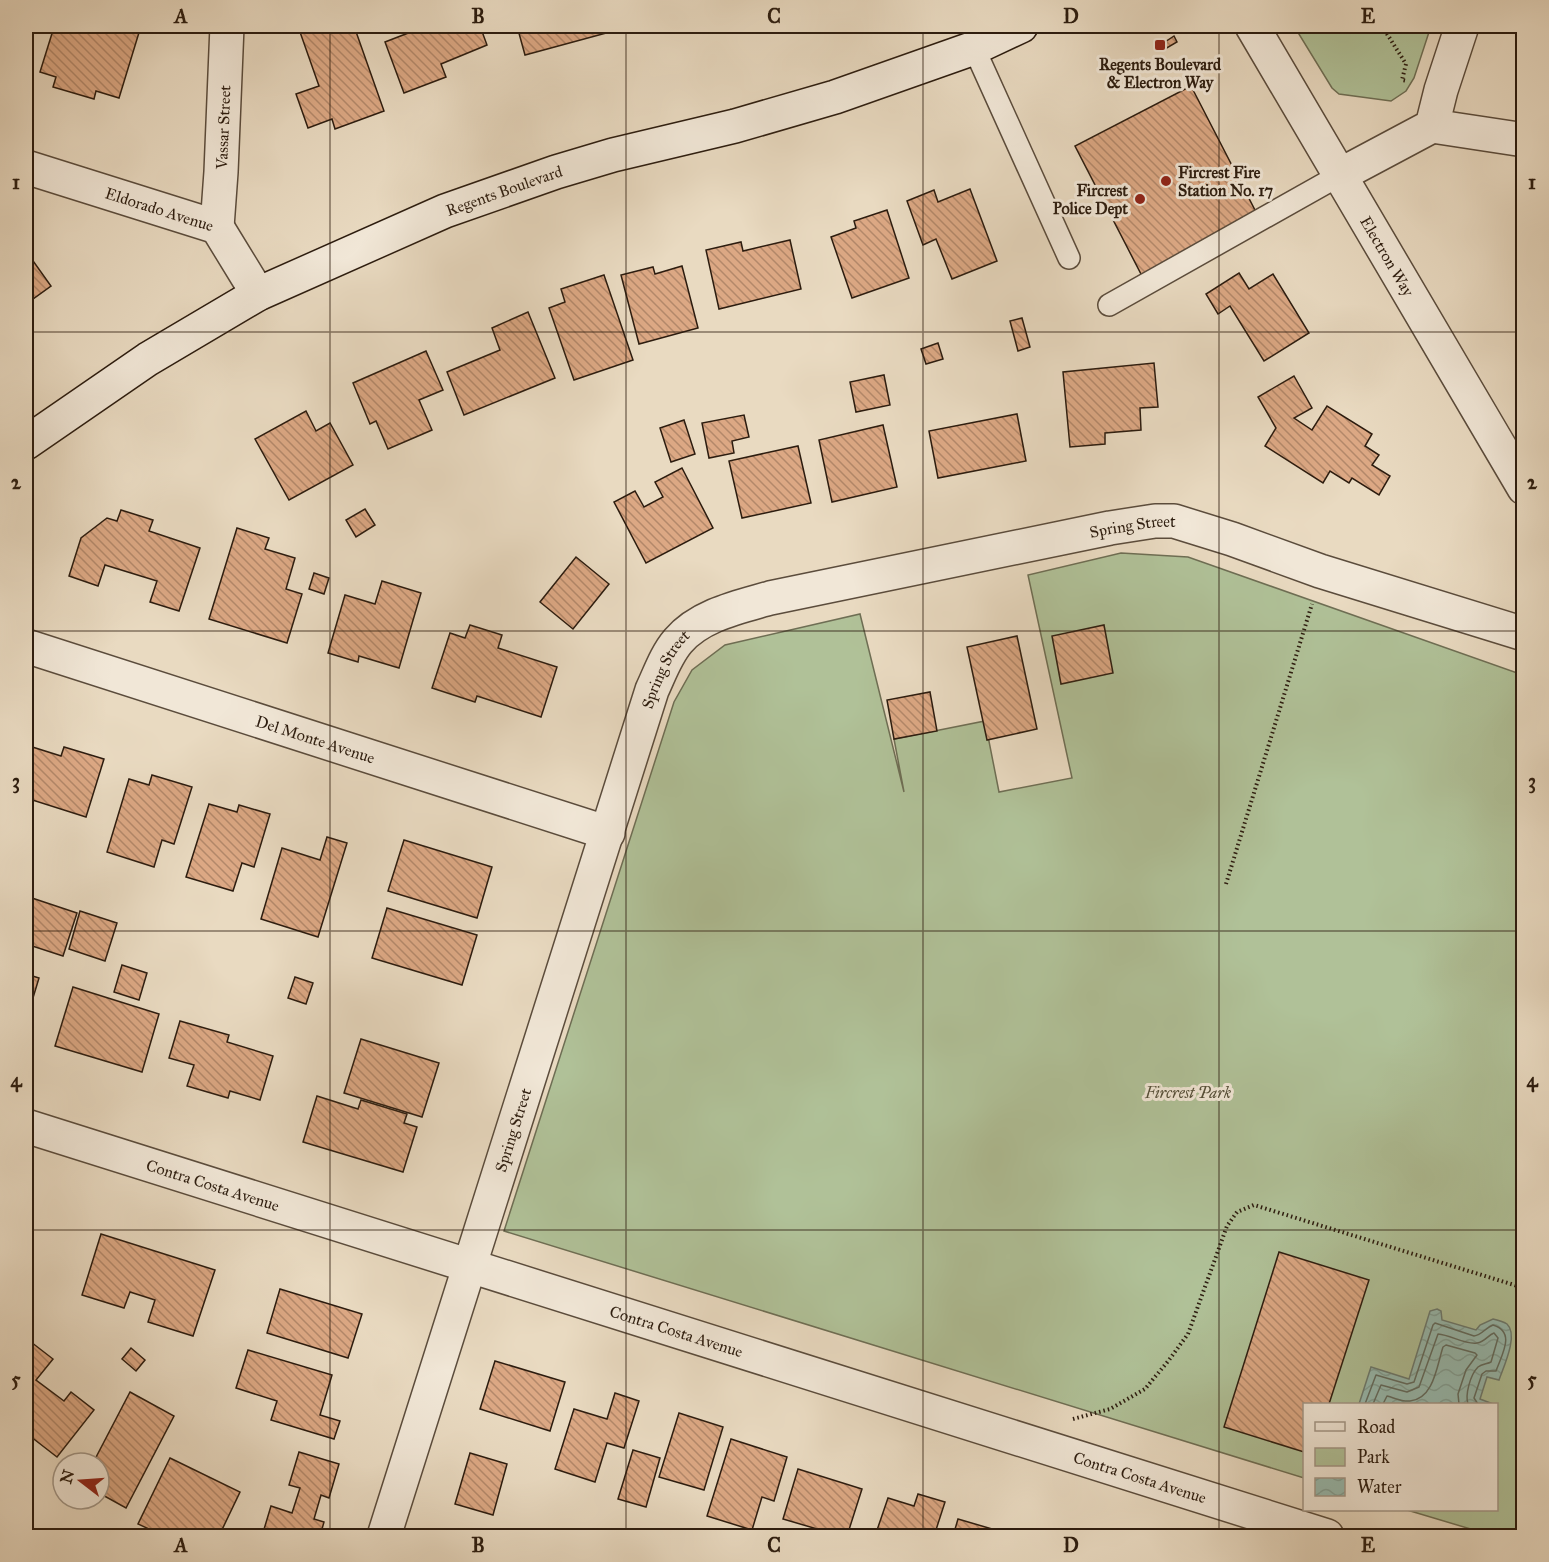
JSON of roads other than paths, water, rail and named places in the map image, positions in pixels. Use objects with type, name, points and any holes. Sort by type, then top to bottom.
[{"type":"street","name":"Vassar Street","points":[[217,227],[227,26]]},
{"type":"street","name":"Regents Boulevard","points":[[26,443],[148,359],[258,294],[445,211],[556,172],[613,155],[735,126],[835,97],[974,48],[1021,26]]},
{"type":"street","name":"Electron Way","points":[[1252,26],[1524,488]]},
{"type":"street","points":[[1432,126],[1462,26]]},
{"type":"street","points":[[1340,175],[1432,126],[1524,140]]},
{"type":"street","name":"Eldorado Avenue","points":[[26,167],[217,227],[258,294]]},
{"type":"street","name":"Spring Street","points":[[384,1536],[652,690],[666,658],[678,640],[693,628],[731,610],[782,596],[1110,528],[1155,521],[1174,521],[1320,571],[1524,634]]},
{"type":"street","name":"Del Monte Avenue","points":[[26,646],[608,833]]},
{"type":"street","name":"Contra Costa Avenue","points":[[26,1126],[1327,1536]]},
{"type":"lane","points":[[974,48],[1069,258]]},
{"type":"lane","points":[[1109,305],[1340,175]]},
{"type":"water","points":[[1437,1309],[1441,1311],[1442,1320],[1476,1330],[1480,1325],[1493,1319],[1507,1324],[1510,1329],[1511,1343],[1499,1380],[1487,1377],[1480,1399],[1490,1403],[1359,1403],[1371,1367],[1409,1379],[1430,1311]]},
{"type":"place","name":"Regents Boulevard & Electron Way","points":[[1160,45]]},
{"type":"place","name":"Fircrest Fire Station No. 17","points":[[1166,181]]},
{"type":"place","name":"Fircrest Police Dept","points":[[1140,199]]},
{"type":"park label","name":"Fircrest Park","points":[[1188,1092]]}]
